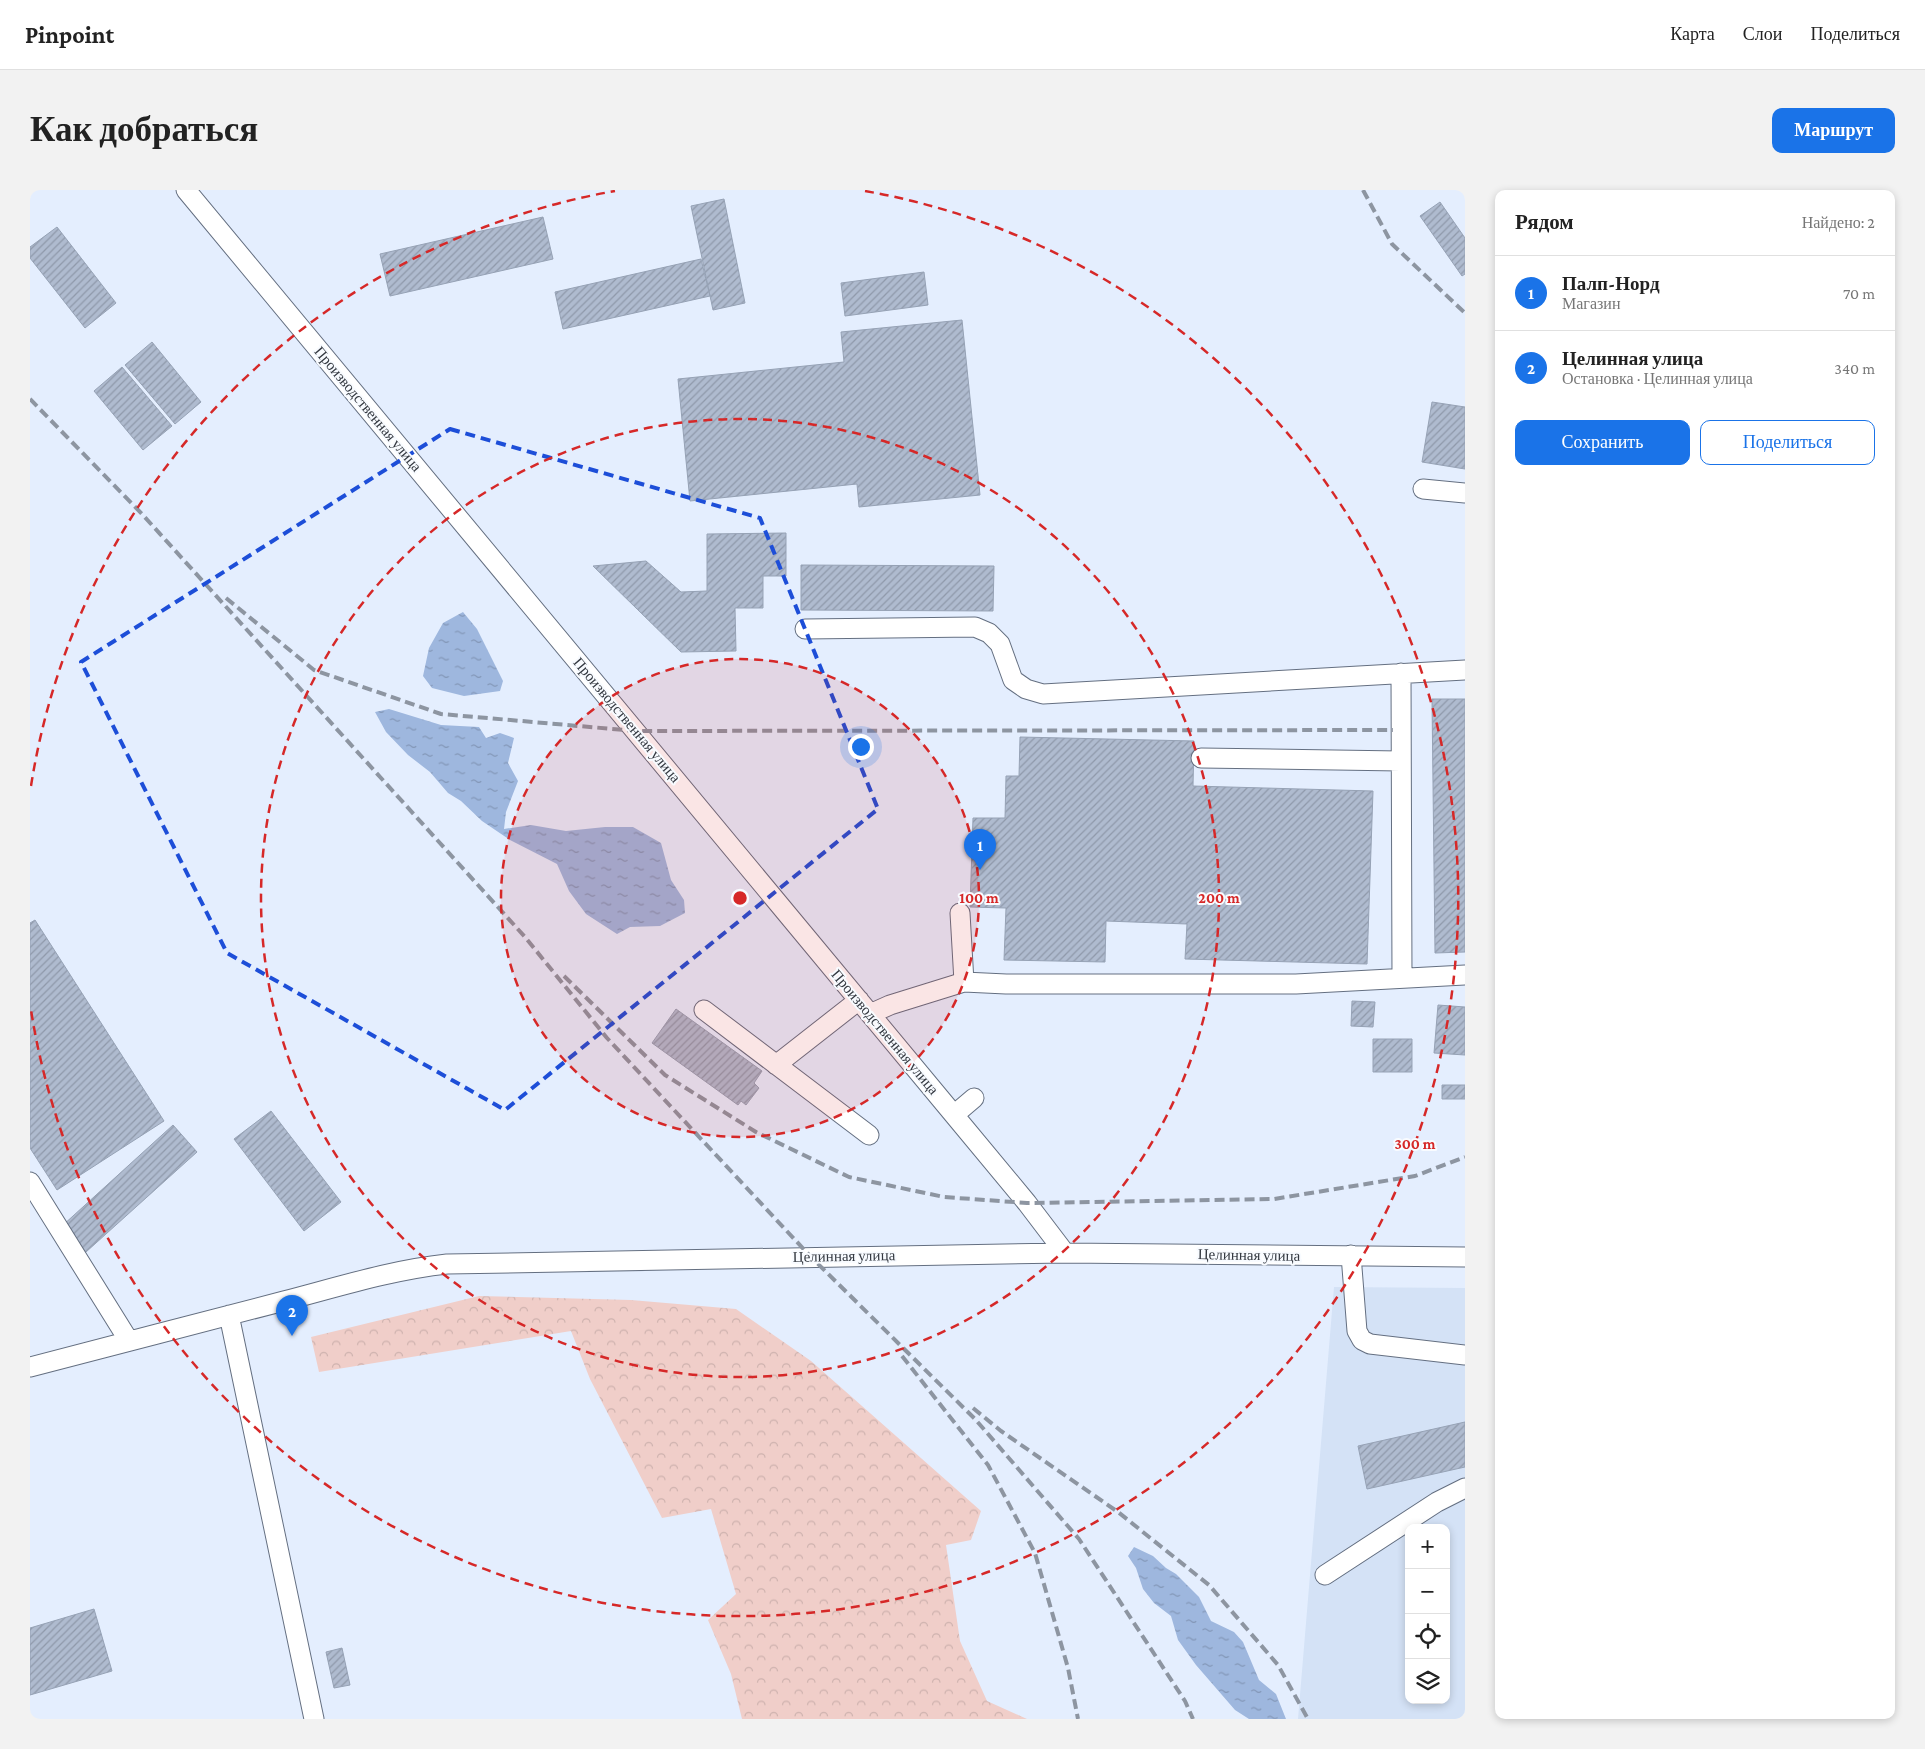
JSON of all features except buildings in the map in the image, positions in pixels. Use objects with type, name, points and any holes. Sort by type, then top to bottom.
[{"type":"street","name":"Производственная улица","points":[[186,190],[865,1007],[1027,1203],[1065,1253]]},
{"type":"street","points":[[1424,489],[1465,493]]},
{"type":"street","points":[[805,629],[975,626],[989,633],[1000,644],[1013,680],[1026,689],[1043,694],[1465,670]]},
{"type":"street","points":[[1401,673],[1402,978]]},
{"type":"street","points":[[1201,758],[1400,761]]},
{"type":"street","points":[[960,913],[964,982]]},
{"type":"street","points":[[776,1065],[865,1007],[890,1005],[964,982],[1006,984],[1296,984],[1465,975]]},
{"type":"street","points":[[704,1010],[869,1135]]},
{"type":"street","points":[[954,1115],[974,1098]]},
{"type":"street","points":[[30,1182],[129,1341]]},
{"type":"street","name":"Целинная улица","points":[[30,1367],[349,1283],[402,1271],[447,1264],[1065,1253],[1465,1256]]},
{"type":"street","points":[[1351,1256],[1357,1331],[1362,1340],[1370,1344],[1389,1348],[1465,1355]]},
{"type":"street","points":[[229,1315],[314,1719]]},
{"type":"street","points":[[1325,1575],[1436,1502],[1465,1488]]},
{"type":"highlighted area","points":[[450,429],[760,518],[878,809],[505,1110],[227,953],[81,662]]},
{"type":"shaded area","points":[[1334,1287],[1465,1288],[1465,1719],[1298,1719]]},
{"type":"green space","points":[[479,1296],[631,1300],[736,1309],[811,1361],[981,1511],[971,1540],[946,1545],[960,1641],[987,1701],[1027,1719],[742,1719],[731,1674],[708,1620],[736,1594],[711,1509],[662,1518],[590,1379],[571,1331],[319,1372],[311,1337]]},
{"type":"water","points":[[463,612],[477,629],[503,681],[500,691],[464,696],[432,688],[423,676],[429,648],[443,623]]},
{"type":"water","points":[[389,709],[441,725],[479,727],[486,738],[500,733],[514,738],[508,763],[518,781],[506,812],[504,829],[531,825],[566,831],[605,827],[633,827],[661,843],[671,880],[684,900],[685,913],[660,926],[630,927],[617,934],[586,914],[569,891],[557,864],[510,840],[482,821],[461,801],[448,793],[430,772],[408,755],[386,732],[375,712]]},
{"type":"water","points":[[1134,1547],[1153,1556],[1176,1574],[1199,1597],[1211,1621],[1234,1632],[1243,1642],[1259,1680],[1276,1694],[1286,1719],[1249,1719],[1235,1710],[1196,1665],[1178,1640],[1171,1616],[1154,1603],[1143,1589],[1136,1568],[1128,1556]]},
{"type":"railway","points":[[1363,190],[1392,244],[1465,313]]},
{"type":"railway","points":[[30,399],[142,514],[525,937],[607,1038],[811,1257],[975,1419],[1079,1539],[1185,1701],[1193,1719]]},
{"type":"railway","points":[[226,598],[314,670],[441,714],[636,731],[1393,730]]},
{"type":"railway","points":[[564,976],[665,1075],[756,1132],[849,1177],[944,1197],[1027,1203],[1274,1199],[1415,1176],[1465,1157]]},
{"type":"railway","points":[[902,1356],[988,1465],[1035,1553],[1068,1668],[1078,1719]]},
{"type":"railway","points":[[973,1408],[1001,1431],[1118,1512],[1209,1585],[1278,1665],[1308,1719]]},
{"type":"place","name":"Палп-Норд","points":[[980,870]]},
{"type":"place","name":"Целинная улица","points":[[292,1336]]}]
